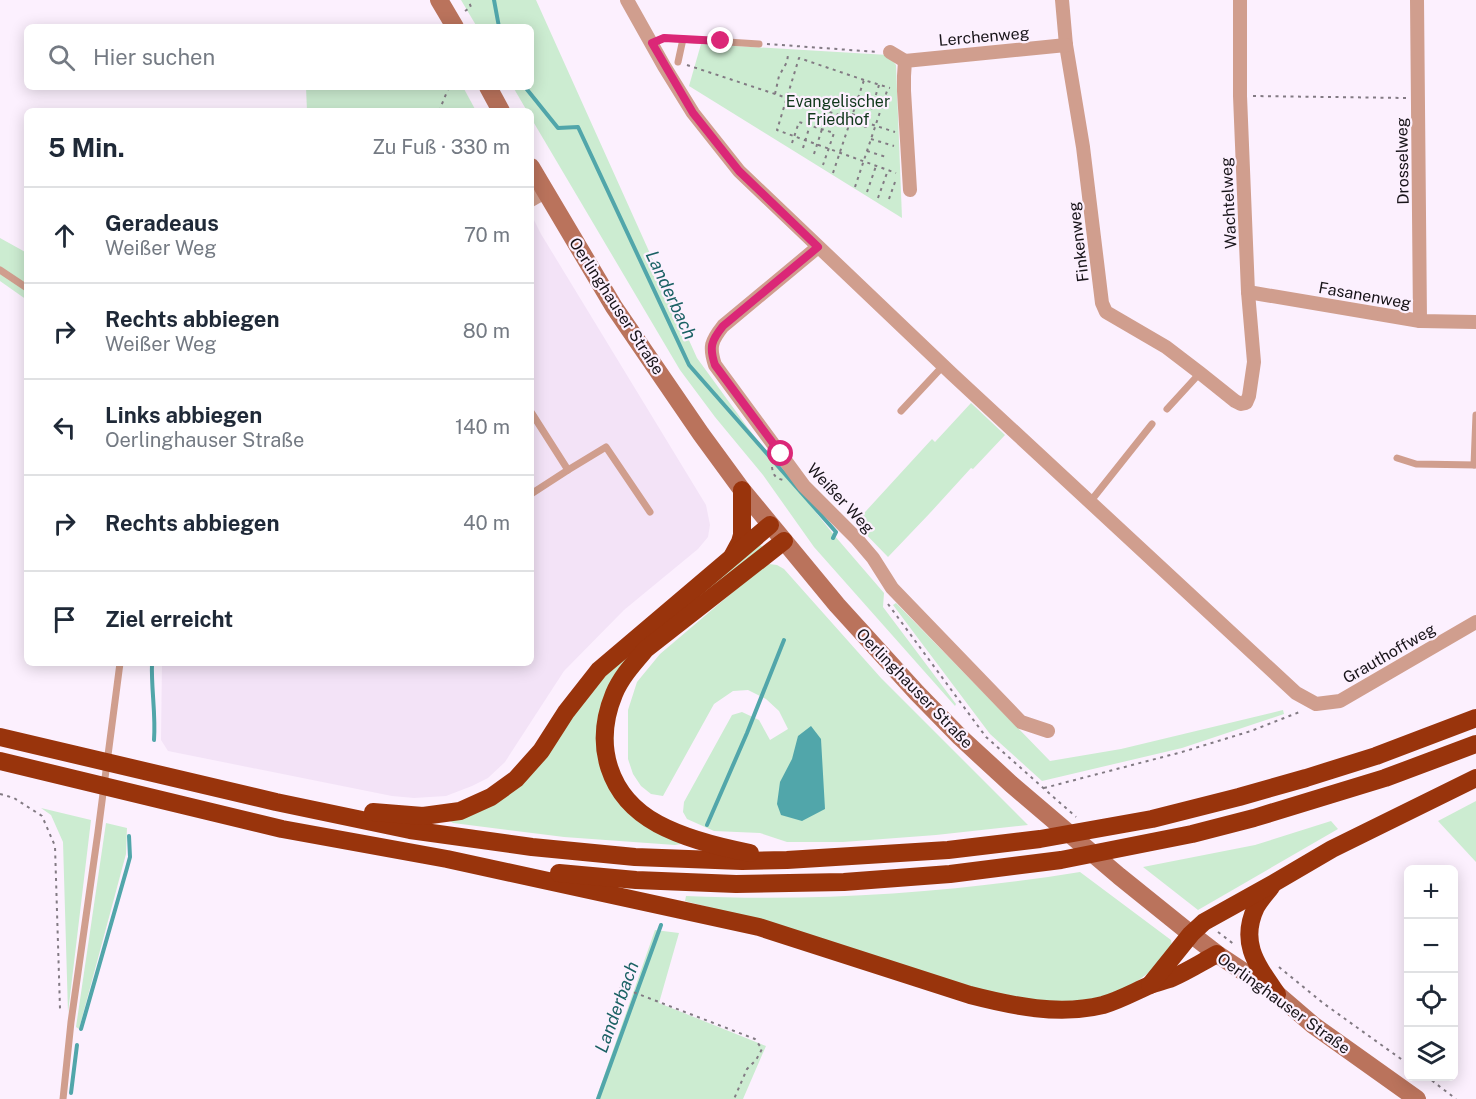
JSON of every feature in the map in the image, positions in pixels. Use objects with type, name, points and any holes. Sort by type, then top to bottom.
[{"type":"highway","points":[[732,558],[742,535],[742,490]]},
{"type":"highway","points":[[276,802],[423,816],[460,811],[491,797],[516,779],[541,751],[566,712],[599,670],[771,525]]},
{"type":"highway","points":[[784,542],[646,649],[628,669],[615,692],[606,716],[604,740],[607,765],[619,789],[635,808],[656,823],[681,835],[741,851],[788,860]]},
{"type":"highway","points":[[0,737],[276,802],[410,830],[532,847],[635,857],[742,861],[948,850],[1040,839],[1152,819],[1306,778],[1376,756],[1476,718]]},
{"type":"highway","points":[[447,859],[528,870],[636,880],[725,884],[844,882],[950,874],[1061,860],[1182,836],[1254,818],[1385,778],[1476,744]]},
{"type":"highway","points":[[0,762],[282,829],[447,859],[759,927],[1001,1003],[1040,1009],[1070,1009],[1102,1005],[1172,978],[1218,954]]},
{"type":"highway","points":[[1150,985],[1191,934],[1204,922],[1332,849],[1476,778]]},
{"type":"highway","points":[[1274,884],[1257,905],[1251,920],[1249,936],[1250,947],[1255,959],[1277,994]]},
{"type":"main road","points":[[439,0],[453,24]]},
{"type":"main road","points":[[490,90],[499,108]]},
{"type":"main road","name":"Oerlinghauser Straße","points":[[535,184],[614,308],[742,490],[837,605],[917,693],[1011,784],[1119,876],[1191,934],[1277,994],[1313,1025],[1418,1099]]},
{"type":"street","points":[[627,0],[693,113],[739,171],[943,366],[1296,693],[1316,704]]},
{"type":"street","name":"Finkenweg","points":[[1062,0],[1066,45],[1083,147],[1102,303],[1106,312],[1166,347],[1235,401],[1241,404],[1246,403]]},
{"type":"street","name":"Wachtelweg","points":[[1240,0],[1239,96],[1248,292],[1254,362],[1246,403]]},
{"type":"street","name":"Drosselweg","points":[[1417,0],[1420,321]]},
{"type":"street","name":"Lerchenweg","points":[[905,61],[1066,45]]},
{"type":"street","points":[[890,52],[905,61],[904,91],[910,190]]},
{"type":"street","name":"Weißer Weg","points":[[818,247],[723,326],[711,346],[711,355],[715,365],[804,486],[856,538],[873,558],[892,588],[1021,722],[1048,731]]},
{"type":"street","name":"Fasanenweg","points":[[1248,292],[1420,321],[1476,322]]},
{"type":"street","name":"Grauthoffweg","points":[[1316,704],[1340,701],[1476,622]]},
{"type":"lane","points":[[652,43],[664,38],[759,44]]},
{"type":"lane","points":[[678,62],[683,39]]},
{"type":"lane","points":[[0,270],[24,286]]},
{"type":"lane","points":[[901,411],[943,366]]},
{"type":"lane","points":[[1167,409],[1200,373]]},
{"type":"lane","points":[[1397,458],[1416,464],[1475,465],[1476,415]]},
{"type":"lane","points":[[534,417],[568,470]]},
{"type":"lane","points":[[1090,502],[1152,424]]},
{"type":"lane","points":[[534,492],[606,447],[650,512]]},
{"type":"lane","points":[[63,1099],[71,1022],[120,666]]},
{"type":"path","points":[[759,44],[890,52]]},
{"type":"path","points":[[775,94],[779,76],[787,62],[788,55]]},
{"type":"path","points":[[898,173],[777,130],[799,58],[899,92],[904,91]]},
{"type":"path","points":[[695,67],[866,126],[879,85]]},
{"type":"path","points":[[833,173],[864,80]]},
{"type":"path","points":[[855,186],[888,88]]},
{"type":"path","points":[[440,108],[448,90]]},
{"type":"path","points":[[1239,96],[1418,98]]},
{"type":"path","points":[[852,114],[875,126],[906,134]]},
{"type":"path","points":[[792,143],[798,122],[834,133],[824,165]]},
{"type":"path","points":[[803,148],[810,125]]},
{"type":"path","points":[[814,154],[822,129]]},
{"type":"path","points":[[871,139],[896,147]]},
{"type":"path","points":[[867,152],[886,158]]},
{"type":"path","points":[[867,192],[876,166]]},
{"type":"path","points":[[878,198],[888,170]]},
{"type":"path","points":[[889,199],[895,182]]},
{"type":"path","points":[[772,467],[773,475],[778,479],[784,481],[786,478]]},
{"type":"path","points":[[888,604],[986,736],[1049,794]]},
{"type":"path","points":[[1044,788],[1182,752],[1251,731],[1316,704]]},
{"type":"path","points":[[0,794],[14,798],[42,816],[56,846],[60,1009],[64,1018],[71,1022]]},
{"type":"path","points":[[620,987],[755,1040],[762,1049],[747,1069],[734,1099]]},
{"type":"path","points":[[1431,1081],[1456,1099]]},
{"type":"shaded area","points":[[534,220],[706,505],[710,525],[708,537],[698,549],[624,610],[564,671],[505,762],[488,778],[446,796],[414,798],[392,796],[168,751],[161,740],[162,666],[534,666]]},
{"type":"green space","points":[[461,0],[536,0],[697,358],[748,428],[884,593],[883,607],[956,704],[955,706],[814,547],[763,475],[680,370],[534,123],[534,108],[525,108],[515,90],[534,90],[534,24],[475,24]]},
{"type":"green space","name":"Evangelischer Friedhof","points":[[701,44],[888,55],[896,65],[902,218],[689,86]]},
{"type":"green space","points":[[306,90],[465,90],[474,108],[307,108]]},
{"type":"green space","points":[[0,238],[24,251],[24,298],[0,281]]},
{"type":"green space","points":[[971,403],[1005,435],[888,557],[855,523],[932,439],[935,442]]},
{"type":"green space","points":[[760,545],[763,547],[617,675],[611,787],[681,844],[564,837],[450,821],[488,807],[603,675]]},
{"type":"green space","points":[[769,564],[784,569],[881,678],[1028,825],[843,842],[787,842],[760,833],[714,831],[687,819],[683,812],[684,802],[732,715],[742,712],[759,720],[770,740],[788,729],[779,711],[766,699],[748,690],[733,691],[714,704],[663,796],[651,794],[641,786],[633,774],[628,759],[628,710],[637,682],[660,654],[760,569]]},
{"type":"green space","points":[[896,603],[1050,761],[1121,749],[1283,710],[1284,714],[1182,748],[1042,781],[990,734],[893,605]]},
{"type":"green space","points":[[1476,801],[1476,862],[1438,821]]},
{"type":"green space","points":[[41,808],[91,820],[68,1013],[63,842],[51,815]]},
{"type":"green space","points":[[1331,821],[1338,829],[1198,910],[1143,867],[1255,845]]},
{"type":"green space","points":[[106,823],[127,828],[126,854],[79,1029],[76,1027]]},
{"type":"green space","points":[[1080,872],[1171,940],[1172,946],[1158,964],[1141,979],[1104,996],[1084,1000],[1043,1001],[1001,996],[761,921],[685,901],[686,896],[785,898],[884,894],[982,885]]},
{"type":"green space","points":[[655,930],[679,933],[659,1003],[766,1046],[743,1099],[596,1099]]},
{"type":"water","points":[[811,726],[821,739],[825,809],[802,821],[781,815],[777,804],[780,782],[792,759],[798,736]]},
{"type":"waterway","name":"Landerbach","points":[[494,0],[498,24]]},
{"type":"waterway","name":"Landerbach","points":[[527,90],[558,128],[578,127],[689,365],[836,532],[833,538]]},
{"type":"waterway","name":"Landerbach","points":[[707,825],[784,640]]},
{"type":"waterway","points":[[152,666],[154,740]]},
{"type":"waterway","points":[[81,1029],[130,857],[129,836]]},
{"type":"waterway","name":"Landerbach","points":[[598,1099],[661,925]]},
{"type":"waterway","points":[[71,1093],[77,1045]]},
{"type":"route","points":[[721,41],[664,38],[652,43],[693,113],[739,171],[818,247],[723,326],[711,346],[711,355],[715,365],[781,454]]}]
